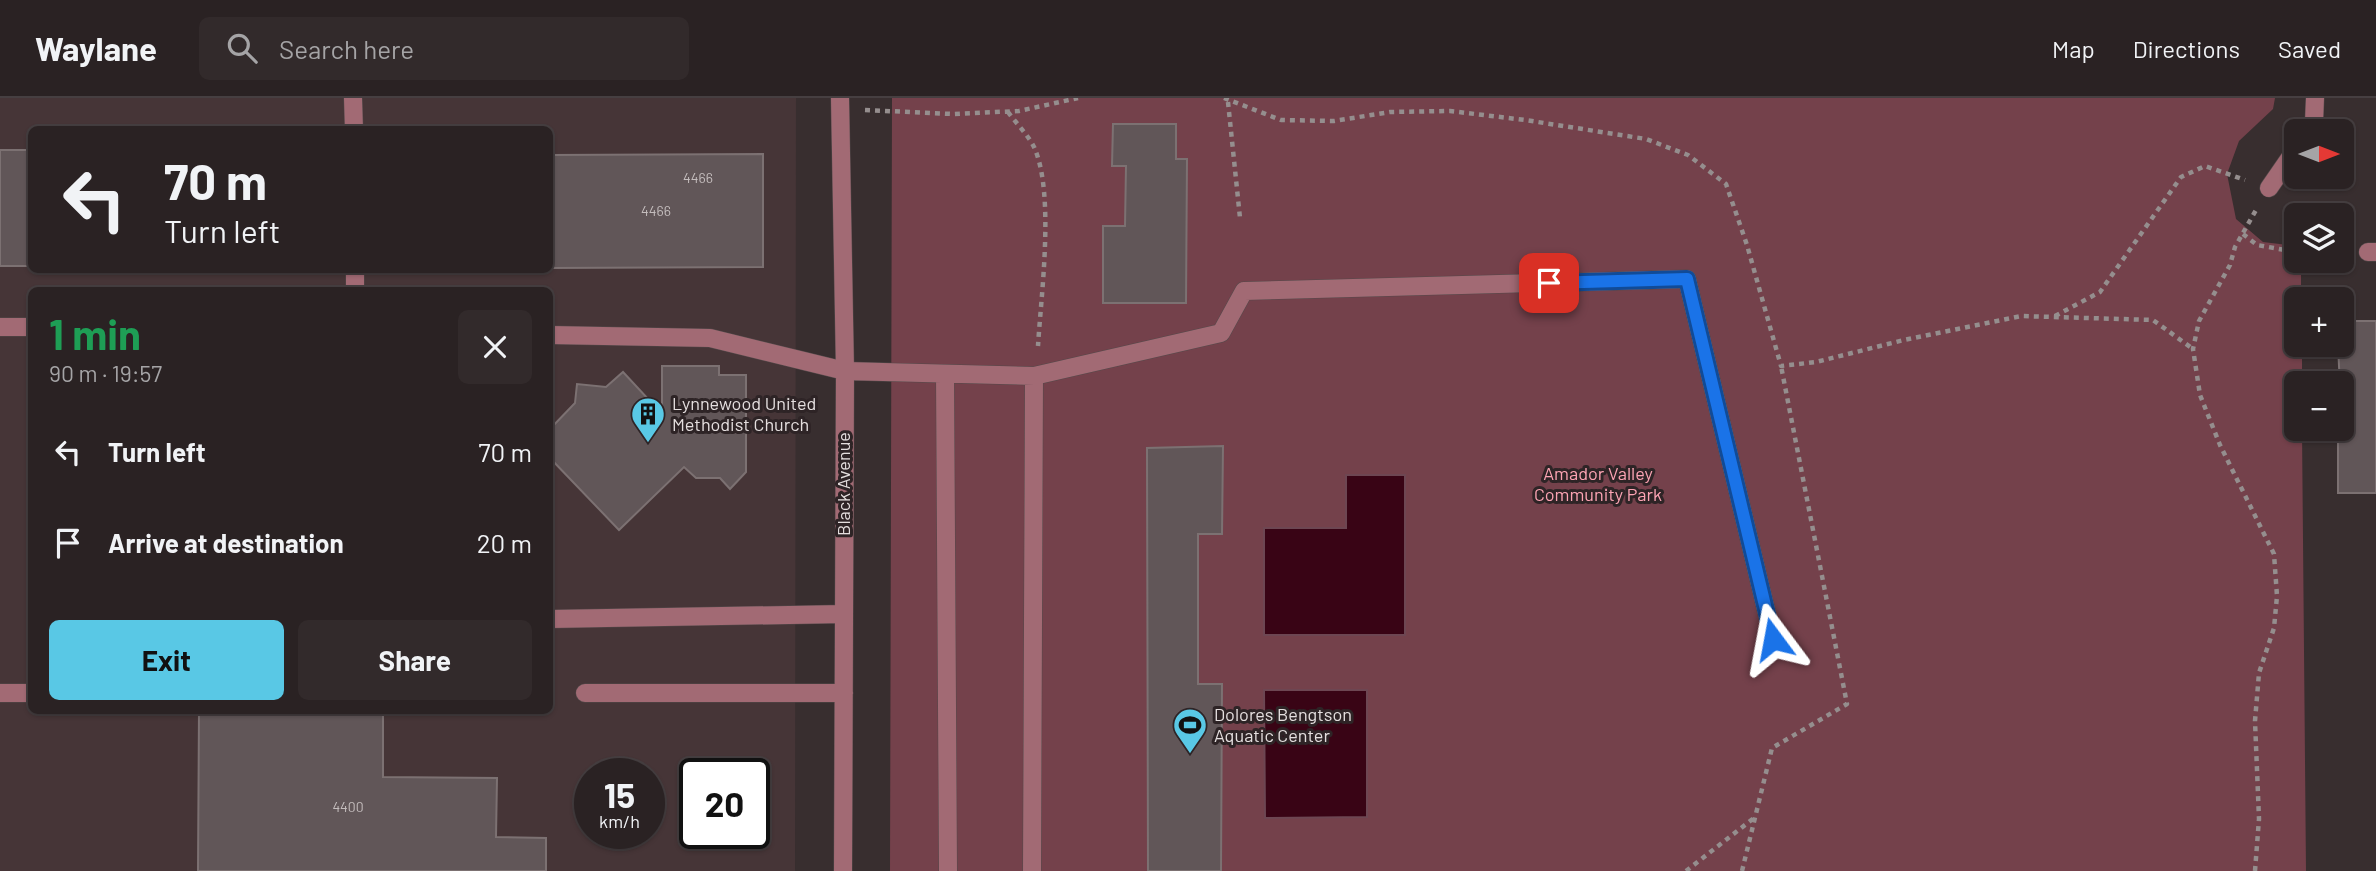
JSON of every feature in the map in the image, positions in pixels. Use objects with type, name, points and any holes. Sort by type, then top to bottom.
[{"type":"street","points":[[353,98],[354,126]]},
{"type":"street","points":[[2314,119],[2315,98]]},
{"type":"street","name":"Black Avenue","points":[[840,103],[845,371],[843,871]]},
{"type":"street","points":[[2269,188],[2284,166]]},
{"type":"street","points":[[553,335],[710,338],[845,371],[1034,376],[1221,333],[1244,291],[1687,279],[1773,639]]},
{"type":"street","points":[[0,327],[28,327]]},
{"type":"street","points":[[946,374],[948,871]]},
{"type":"street","points":[[1032,871],[1034,376]]},
{"type":"street","points":[[553,619],[844,614]]},
{"type":"street","points":[[0,693],[28,693]]},
{"type":"street","points":[[585,693],[844,693]]},
{"type":"path","points":[[840,103],[953,114],[1008,112],[1078,98]]},
{"type":"path","points":[[1240,218],[1226,100],[1281,120],[1334,121],[1390,112],[1450,111],[1475,114],[1646,139],[1688,155],[1726,184],[1747,245],[1781,366],[1816,362],[1903,340],[2021,316],[2153,320],[2193,349]]},
{"type":"path","points":[[1008,112],[1034,146],[1041,173],[1045,228],[1038,348]]},
{"type":"path","points":[[2054,317],[2100,292],[2180,177],[2205,166],[2269,188],[2235,247],[2231,265],[2199,321],[2193,349],[2200,395],[2220,445],[2274,554],[2277,596],[2274,628],[2259,673],[2255,721],[2259,819],[2255,871]]},
{"type":"path","points":[[2243,234],[2257,245],[2284,249]]},
{"type":"path","points":[[1686,871],[1754,818]]},
{"type":"shaded area","points":[[0,98],[796,98],[795,871],[0,871]]},
{"type":"shaded area","points":[[1346,475],[1405,475],[1405,635],[1264,635],[1264,528],[1346,528]]},
{"type":"shaded area","points":[[1264,690],[1367,690],[1367,817],[1265,818]]},
{"type":"green space","name":"Amador Valley Community Park","points":[[892,98],[2275,98],[2273,109],[2239,141],[2227,174],[2236,219],[2263,242],[2284,245],[2284,273],[2301,273],[2301,287],[2284,287],[2284,357],[2302,357],[2302,371],[2284,371],[2284,441],[2302,441],[2306,871],[890,871]]},
{"type":"building","points":[[1113,124],[1176,124],[1176,159],[1187,159],[1186,303],[1103,303],[1103,226],[1125,226],[1126,166],[1112,166]]},
{"type":"building","points":[[0,150],[28,150],[28,266],[0,266]]},
{"type":"building","points":[[763,154],[763,267],[553,268],[553,155]]},
{"type":"building","points":[[2354,321],[2376,321],[2376,493],[2338,493],[2338,441],[2354,441],[2354,371],[2339,371],[2339,357],[2354,357]]},
{"type":"building","name":"Lynnewood United Methodist Church","points":[[662,366],[719,366],[719,375],[746,375],[746,472],[730,489],[720,478],[696,478],[684,467],[619,530],[553,461],[553,426],[575,403],[577,384],[606,387],[623,372],[662,414]]},
{"type":"building","points":[[1223,446],[1222,534],[1198,534],[1198,684],[1222,684],[1221,871],[1148,871],[1147,448]]},
{"type":"building","points":[[199,714],[383,714],[383,777],[497,778],[496,837],[546,838],[546,871],[198,871]]},
{"type":"place","name":"Lynnewood United Methodist Church","points":[[648,444]]},
{"type":"place","name":"Dolores Bengtson Aquatic Center","points":[[1190,755]]},
{"type":"route","points":[[1549,283],[1687,279],[1773,639]]}]
